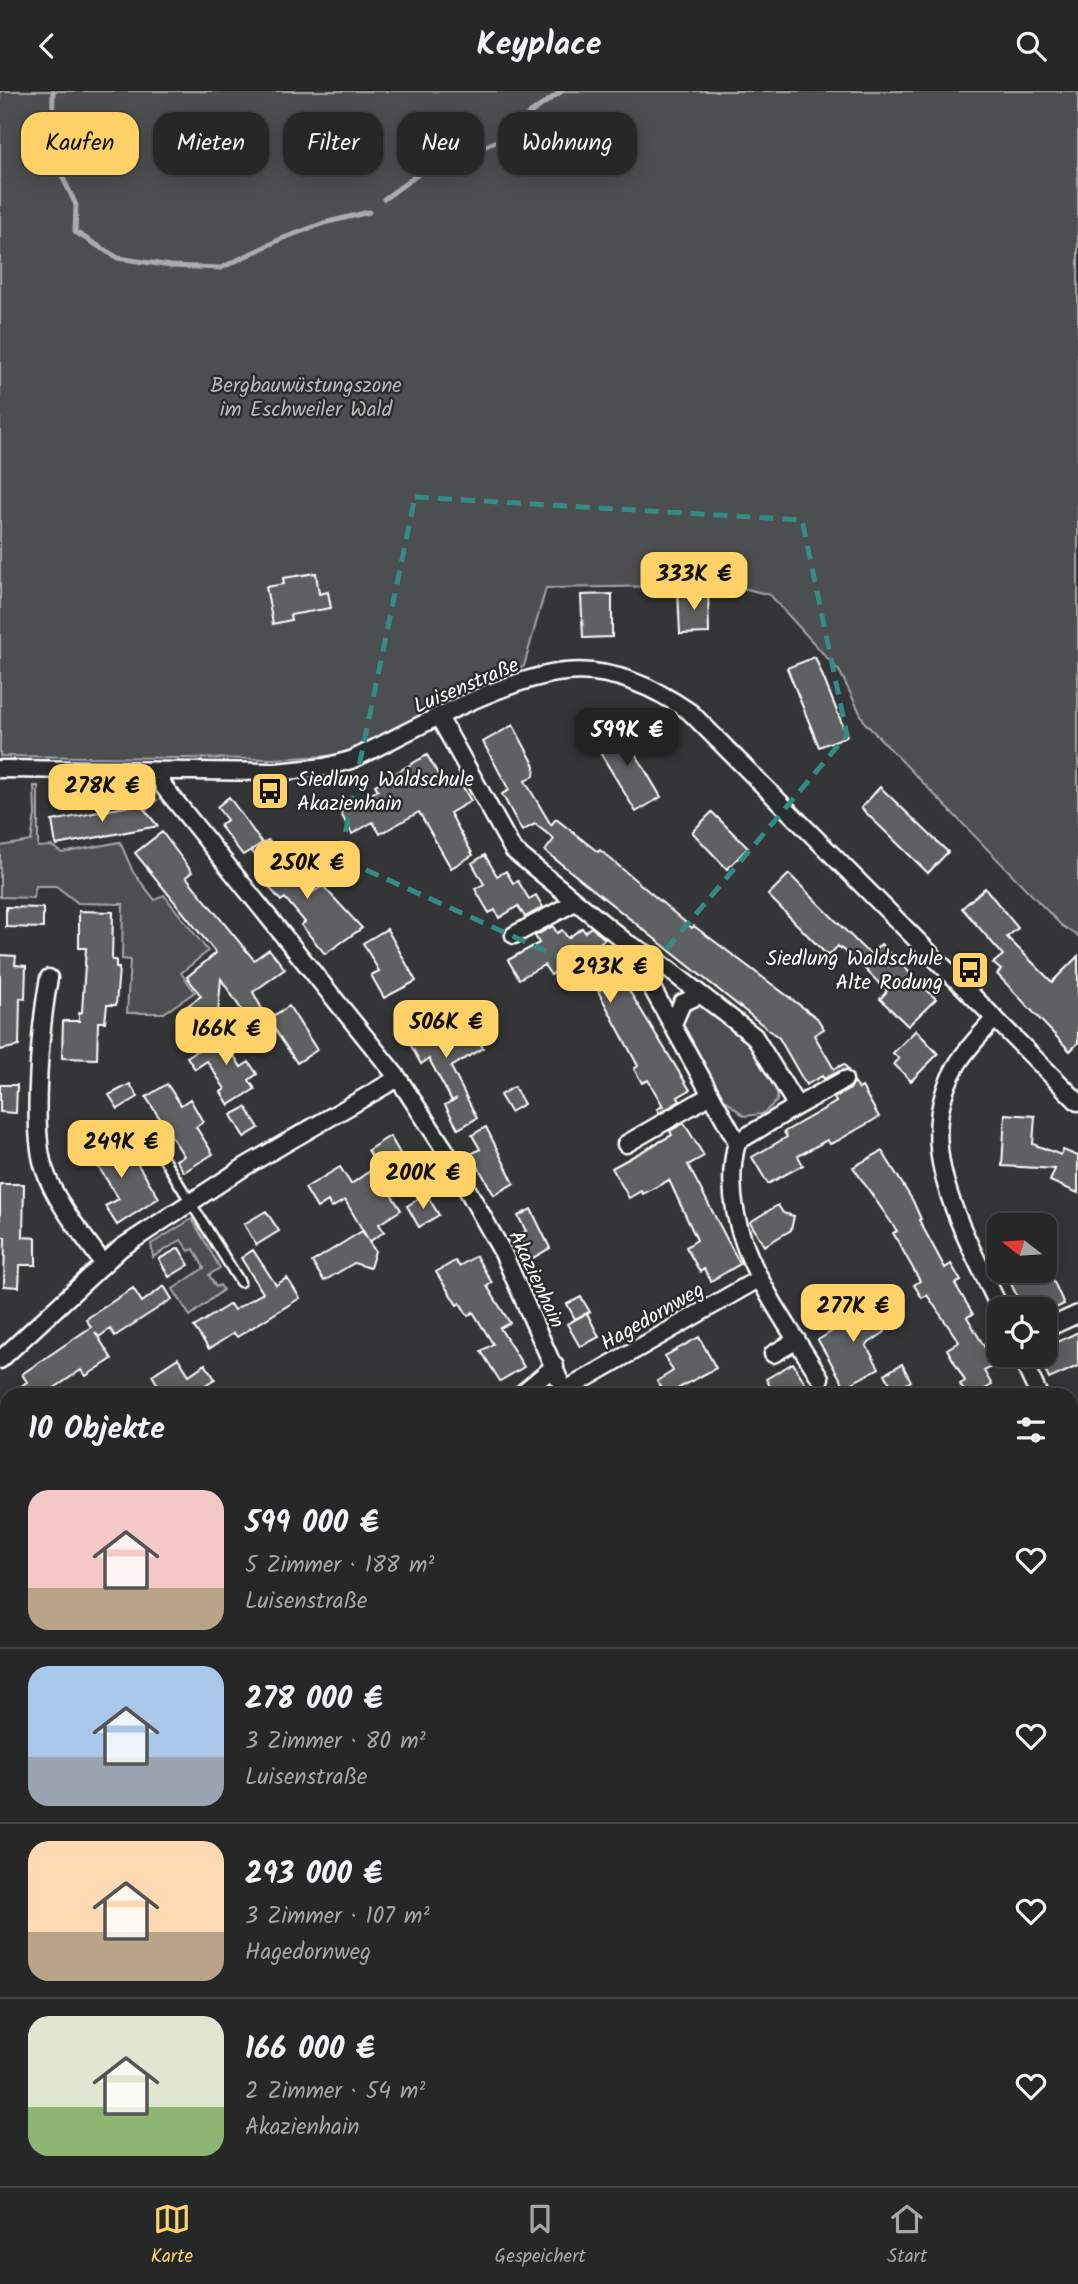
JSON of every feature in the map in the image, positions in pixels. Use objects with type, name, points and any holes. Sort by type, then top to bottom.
[{"type":"street","name":"Luisenstraße","points":[[0,769],[276,772],[325,767],[351,759],[521,681],[565,672],[601,673],[636,682],[666,695],[691,712],[1078,1102]]},
{"type":"street","points":[[439,717],[513,850],[627,943],[654,958],[754,1036],[797,1106]]},
{"type":"street","name":"Akazienhain","points":[[158,771],[164,787],[398,1078],[445,1150],[503,1253],[563,1388]]},
{"type":"street","points":[[514,935],[575,902]]},
{"type":"street","points":[[627,943],[737,1142],[731,1169],[735,1217],[742,1241],[820,1378]]},
{"type":"street","points":[[48,978],[43,1011],[38,1126],[41,1158],[60,1202],[102,1262]]},
{"type":"street","points":[[673,1024],[682,1003],[700,995]]},
{"type":"street","points":[[994,1297],[945,1189],[939,1163],[938,1133],[946,1088],[960,1060],[995,1018]]},
{"type":"street","points":[[0,1360],[102,1262],[190,1201],[398,1078]]},
{"type":"street","points":[[737,1142],[844,1080]]},
{"type":"street","points":[[626,1144],[711,1095]]},
{"type":"street","name":"Hagedornweg","points":[[574,1388],[761,1278]]},
{"type":"street","points":[[1057,1324],[1078,1314]]},
{"type":"street","points":[[773,1354],[797,1340]]},
{"type":"street","points":[[528,1388],[555,1366]]},
{"type":"street","points":[[1026,1367],[1036,1388]]},
{"type":"lane","points":[[145,1129],[240,1282]]},
{"type":"highlighted area","points":[[415,497],[802,520],[847,735],[632,990],[340,858]]},
{"type":"green space","name":"Bergbauwüstungszone im Eschweiler Wald","points":[[0,91],[1078,91],[1078,936],[1061,925],[865,723],[840,672],[770,595],[731,585],[546,588],[524,666],[345,755],[274,759],[0,756]]},
{"type":"green space","points":[[34,786],[38,786],[38,847],[52,846],[62,853],[120,842],[133,872],[155,900],[164,895],[208,951],[181,973],[195,992],[164,1013],[127,1013],[130,960],[122,959],[123,904],[78,903],[56,886],[36,886],[33,898],[0,897],[0,846],[31,841],[35,815]]},
{"type":"green space","points":[[109,786],[143,788],[157,800],[147,809],[140,801],[112,805]]},
{"type":"green space","points":[[702,1005],[740,1031],[778,1086],[777,1101],[762,1114],[744,1116],[722,1097],[682,1022],[689,1010]]},
{"type":"green space","points":[[192,1219],[220,1268],[209,1275],[216,1287],[220,1285],[223,1290],[190,1316],[173,1289],[204,1268],[194,1249],[189,1251],[181,1240],[153,1257],[151,1244]]},
{"type":"building","points":[[316,573],[319,594],[328,592],[331,608],[290,615],[291,620],[273,624],[266,587],[284,584],[283,578]]},
{"type":"building","points":[[708,589],[709,633],[680,634],[678,591]]},
{"type":"building","points":[[612,594],[612,637],[583,638],[581,595]]},
{"type":"building","points":[[815,657],[847,736],[819,747],[787,668]]},
{"type":"building","points":[[618,724],[661,797],[636,812],[592,739]]},
{"type":"building","points":[[513,725],[535,766],[534,776],[525,781],[551,825],[556,819],[598,852],[600,850],[692,928],[694,926],[817,1018],[824,1029],[814,1035],[834,1069],[844,1064],[848,1070],[824,1079],[822,1076],[806,1085],[779,1038],[545,851],[554,839],[535,824],[522,831],[502,794],[509,790],[483,742]]},
{"type":"building","points":[[427,755],[445,786],[458,778],[471,801],[450,813],[473,855],[451,868],[419,812],[380,834],[373,822],[352,834],[340,812],[378,790],[375,785]]},
{"type":"building","points":[[880,787],[948,852],[928,873],[861,808]]},
{"type":"building","points":[[229,797],[262,843],[243,855],[220,826],[227,820],[217,807]]},
{"type":"building","points":[[140,804],[158,826],[56,845],[52,821]]},
{"type":"building","points":[[712,812],[748,848],[727,869],[692,832]]},
{"type":"building","points":[[162,832],[192,872],[186,877],[254,960],[269,949],[285,969],[253,992],[269,1022],[247,1018],[221,979],[218,1013],[186,1007],[201,996],[187,977],[216,953],[135,853]]},
{"type":"building","points":[[268,840],[311,893],[323,886],[362,928],[325,954],[301,925],[305,922],[285,898],[281,901],[263,880],[270,874],[251,850]]},
{"type":"building","points":[[485,855],[497,876],[506,871],[513,883],[518,881],[529,899],[536,895],[543,907],[525,917],[518,906],[499,918],[495,910],[489,913],[475,889],[484,884],[472,863]]},
{"type":"building","points":[[789,874],[864,949],[871,954],[881,944],[936,999],[908,1026],[880,999],[887,991],[861,965],[838,946],[828,956],[768,895]]},
{"type":"building","points":[[985,888],[1018,928],[1007,937],[1052,982],[1078,956],[1078,1043],[1070,1051],[997,974],[1001,970],[993,963],[1003,955],[962,908]]},
{"type":"building","points":[[6,907],[43,908],[43,928],[6,927]]},
{"type":"building","points":[[79,911],[113,912],[112,960],[116,960],[116,968],[119,968],[116,1005],[107,1005],[105,1022],[98,1022],[97,1059],[62,1058],[63,1021],[79,1021],[79,1013],[82,1012],[86,948],[79,948]]},
{"type":"building","points":[[553,926],[557,933],[562,930],[568,938],[582,928],[585,932],[591,927],[605,939],[600,943],[690,1090],[678,1097],[680,1101],[659,1113],[657,1109],[663,1106],[648,1080],[642,1083],[634,1069],[638,1066],[598,991],[604,988],[588,959],[585,962],[580,954],[551,975],[544,965],[519,979],[508,960],[539,943],[535,936]]},
{"type":"building","points":[[387,929],[416,981],[384,998],[371,975],[379,971],[363,943]]},
{"type":"building","points":[[0,955],[16,956],[15,965],[26,966],[25,999],[20,998],[19,1046],[0,1050]]},
{"type":"building","points":[[289,1006],[317,1050],[297,1063],[268,1019]]},
{"type":"building","points":[[429,1010],[445,1039],[470,1025],[483,1048],[451,1067],[477,1118],[458,1129],[445,1105],[452,1101],[429,1059],[421,1064],[408,1040],[416,1036],[407,1021]]},
{"type":"building","points":[[231,1029],[238,1039],[228,1046],[241,1067],[249,1062],[257,1074],[249,1080],[255,1089],[229,1105],[221,1092],[225,1089],[207,1061],[195,1069],[187,1057]]},
{"type":"building","points":[[916,1030],[938,1054],[911,1081],[894,1064],[899,1059],[893,1053]]},
{"type":"building","points":[[854,1082],[859,1089],[862,1087],[879,1117],[837,1141],[830,1144],[827,1140],[798,1156],[803,1165],[768,1184],[752,1157],[787,1137],[784,1132],[836,1102],[834,1098],[850,1089]]},
{"type":"building","points":[[130,1084],[138,1097],[118,1109],[109,1095]]},
{"type":"building","points":[[167,1084],[181,1105],[190,1099],[203,1122],[196,1127],[213,1154],[184,1172],[176,1160],[184,1156],[146,1097]]},
{"type":"building","points":[[0,1085],[17,1085],[16,1113],[0,1112]]},
{"type":"building","points":[[514,1087],[524,1104],[510,1112],[500,1095]]},
{"type":"building","points":[[246,1107],[259,1128],[244,1137],[231,1115]]},
{"type":"building","points":[[1005,1114],[1035,1116],[1033,1144],[1061,1155],[1063,1150],[1078,1156],[1078,1193],[1050,1181],[1055,1169],[1002,1166]]},
{"type":"building","points":[[684,1123],[704,1156],[688,1165],[740,1264],[711,1281],[704,1269],[700,1272],[686,1247],[697,1240],[669,1180],[629,1198],[612,1168],[672,1135],[670,1131]]},
{"type":"building","points":[[486,1127],[514,1183],[494,1195],[471,1154],[480,1149],[472,1135]]},
{"type":"building","points":[[96,1133],[106,1148],[113,1144],[126,1165],[135,1160],[159,1198],[117,1225],[105,1206],[119,1199],[82,1141]]},
{"type":"building","points":[[390,1136],[402,1157],[380,1170],[368,1150]]},
{"type":"building","points":[[882,1151],[913,1201],[921,1219],[919,1220],[945,1268],[951,1264],[961,1281],[955,1284],[973,1314],[967,1317],[987,1351],[987,1367],[991,1367],[984,1371],[992,1385],[987,1388],[962,1388],[960,1384],[965,1381],[947,1349],[959,1342],[927,1295],[922,1298],[914,1285],[920,1281],[893,1233],[897,1231],[853,1167]]},
{"type":"building","points":[[340,1167],[351,1184],[374,1168],[401,1210],[379,1224],[384,1232],[369,1242],[375,1251],[370,1268],[354,1263],[324,1281],[312,1262],[362,1231],[369,1241],[345,1200],[331,1208],[328,1201],[317,1208],[305,1188]]},
{"type":"building","points":[[0,1184],[24,1184],[23,1237],[36,1238],[36,1265],[20,1265],[19,1287],[4,1286],[5,1237],[0,1237]]},
{"type":"building","points":[[426,1194],[439,1215],[419,1227],[407,1206]]},
{"type":"building","points":[[778,1205],[783,1213],[794,1216],[791,1230],[764,1246],[750,1222]]},
{"type":"building","points":[[531,1209],[550,1248],[531,1259],[518,1235],[526,1231],[518,1216]]},
{"type":"building","points":[[266,1211],[279,1231],[256,1245],[244,1224]]},
{"type":"building","points":[[179,1248],[189,1265],[169,1277],[159,1259]]},
{"type":"building","points":[[253,1250],[276,1285],[287,1278],[300,1298],[237,1337],[234,1333],[209,1349],[194,1327],[230,1304],[234,1310],[263,1293],[241,1258]]},
{"type":"building","points":[[476,1256],[492,1283],[487,1286],[510,1323],[500,1328],[524,1367],[500,1381],[481,1351],[493,1344],[473,1312],[468,1316],[460,1303],[457,1305],[436,1272],[455,1261],[459,1266]]},
{"type":"building","points":[[1011,1283],[1054,1283],[1064,1304],[1057,1308],[1057,1297],[1017,1297]]},
{"type":"building","points":[[164,1286],[172,1299],[115,1336],[110,1329],[99,1337],[95,1332],[112,1359],[86,1376],[81,1370],[54,1388],[18,1388],[27,1382],[22,1374],[91,1327],[86,1319],[133,1288],[142,1302]]},
{"type":"building","points":[[581,1297],[590,1312],[575,1319],[567,1304]]},
{"type":"building","points":[[868,1303],[885,1332],[866,1345],[879,1368],[845,1387],[818,1340],[834,1330],[830,1323]]},
{"type":"building","points":[[587,1313],[599,1337],[580,1347],[567,1324]]},
{"type":"building","points":[[1078,1332],[1078,1366],[1049,1379],[1044,1367],[1057,1367],[1057,1342]]},
{"type":"building","points":[[699,1337],[716,1368],[679,1388],[660,1388],[657,1381],[673,1371],[665,1356]]},
{"type":"building","points":[[178,1358],[189,1375],[205,1364],[215,1379],[200,1388],[160,1388],[152,1375]]},
{"type":"building","points":[[793,1363],[808,1388],[771,1388],[766,1379]]},
{"type":"building","points":[[902,1364],[911,1381],[899,1388],[892,1388],[885,1374]]},
{"type":"waterway","points":[[53,91],[52,155],[76,205],[75,232],[118,258],[171,266],[221,268],[281,239],[324,223],[369,212]]},
{"type":"waterway","points":[[384,199],[442,157],[470,144],[486,146],[515,133],[529,114],[562,91]]},
{"type":"place","name":"Siedlung Waldschule Akazienhain","points":[[270,791]]},
{"type":"place","name":"Siedlung Waldschule Alte Rodung","points":[[970,970]]}]
